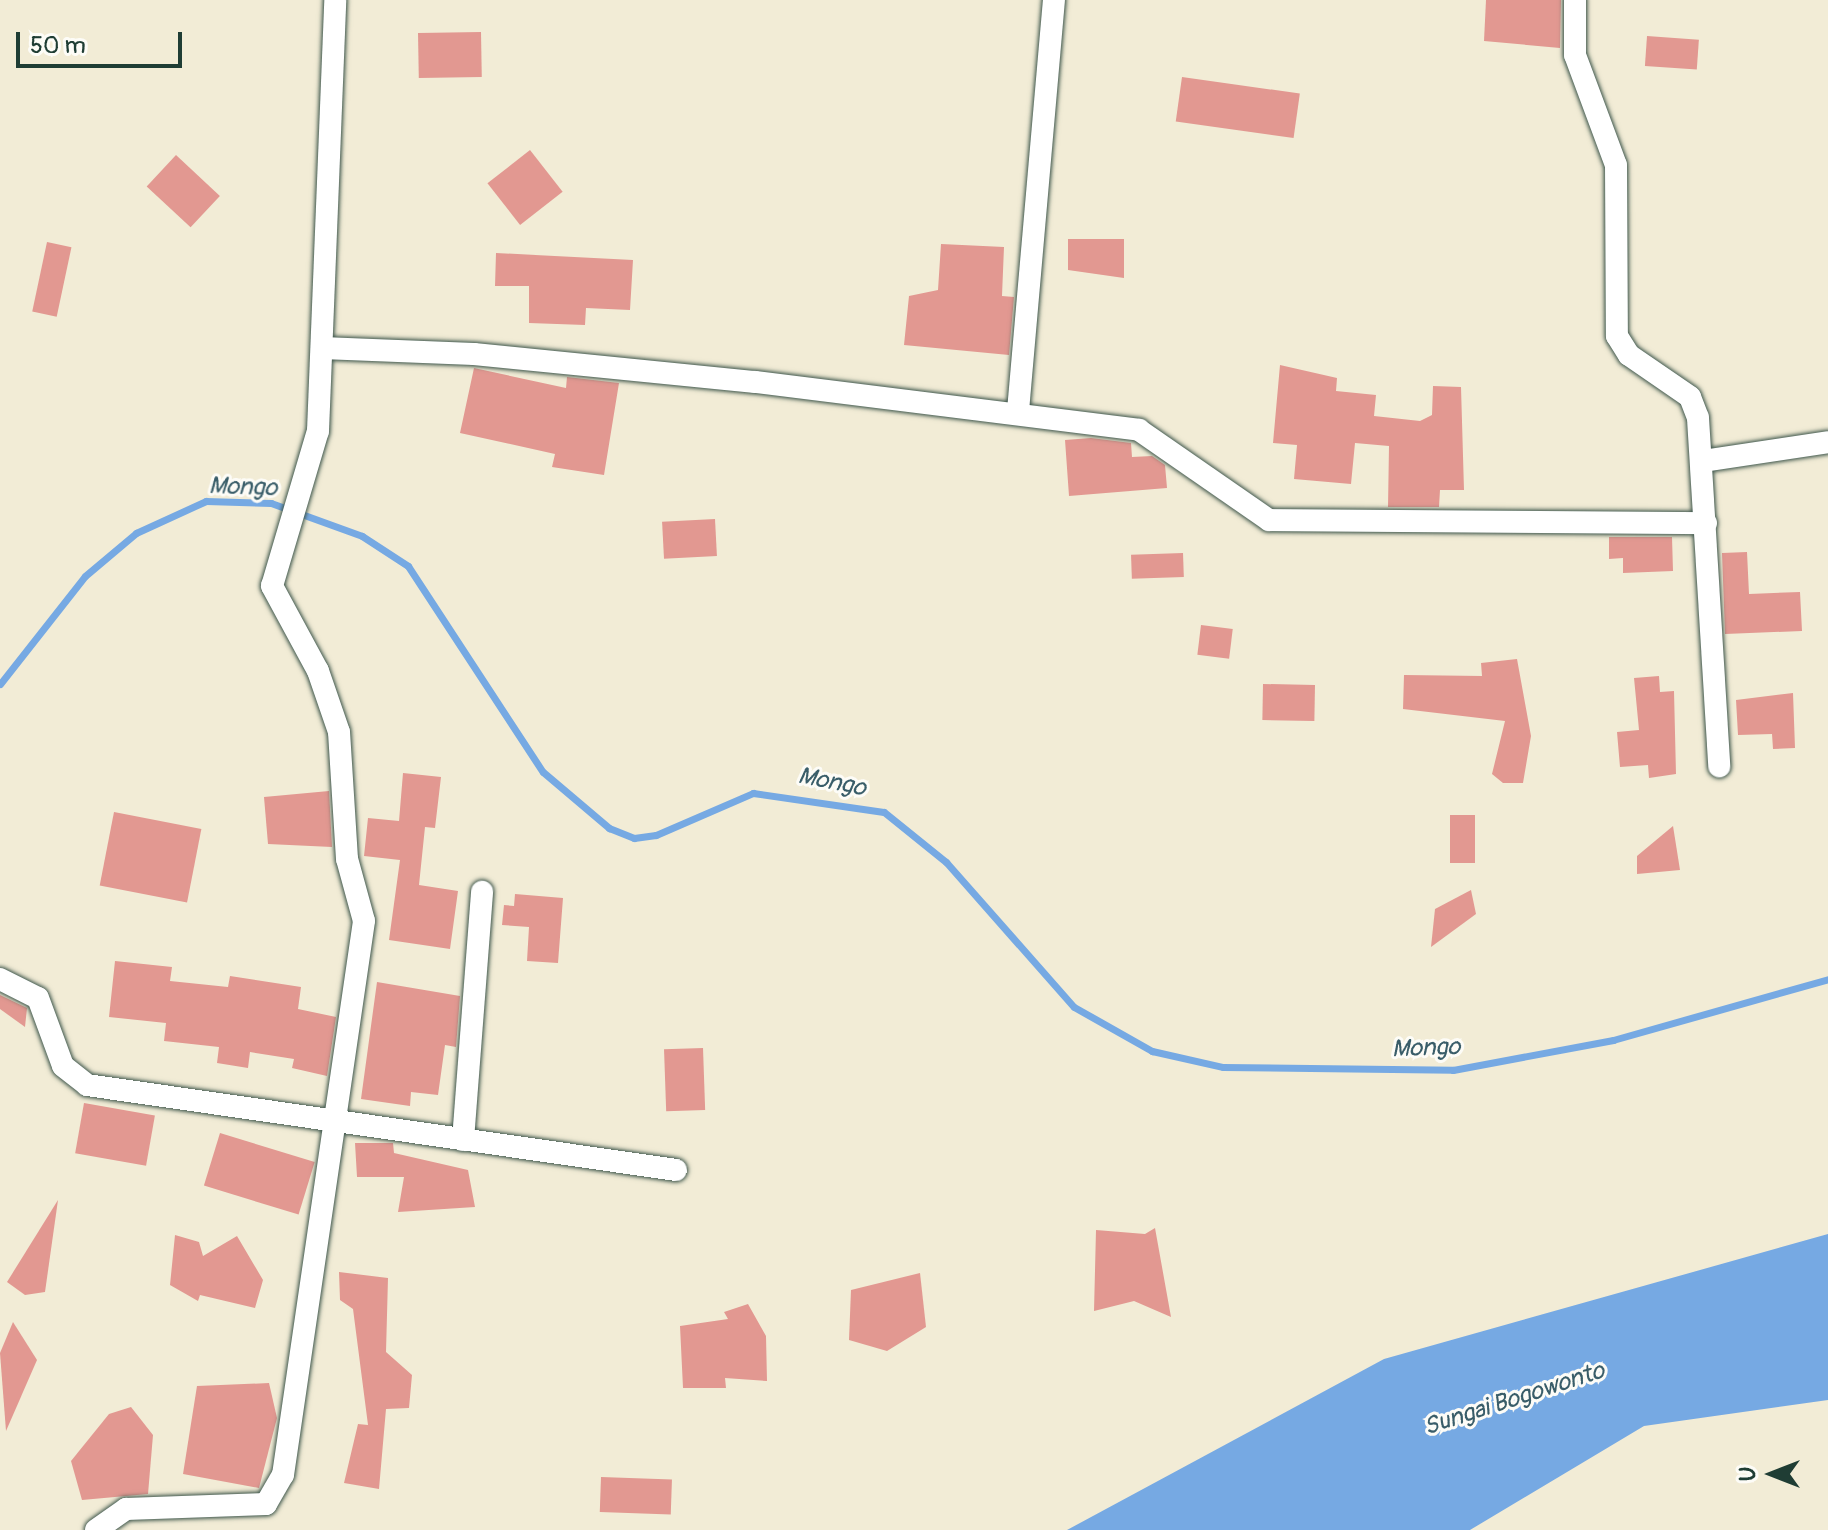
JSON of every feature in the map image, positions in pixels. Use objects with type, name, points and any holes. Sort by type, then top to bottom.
[{"type":"street","points":[[96,1530],[126,1509],[257,1506],[274,1496],[335,1122],[365,906],[347,859],[339,732],[318,671],[280,612],[275,557],[313,460],[322,348],[335,0]]},
{"type":"street","points":[[1018,411],[1054,0]]},
{"type":"street","points":[[1575,0],[1575,55],[1616,165],[1617,336],[1629,355],[1690,397],[1703,461],[1719,766]]},
{"type":"street","points":[[322,348],[474,354],[1018,411],[1146,432],[1269,520],[1706,523]]},
{"type":"street","points":[[1703,461],[1828,442]]},
{"type":"street","points":[[463,1140],[482,892]]},
{"type":"street","points":[[0,979],[38,998],[58,1058],[87,1085],[676,1170]]},
{"type":"water","name":"Sungai Bogowonto","points":[[1828,1234],[1828,1400],[1644,1426],[1470,1530],[1067,1530],[1384,1359]]},
{"type":"building","points":[[1486,0],[1561,0],[1560,48],[1484,41]]},
{"type":"building","points":[[481,32],[482,77],[419,78],[418,33]]},
{"type":"building","points":[[1647,36],[1699,40],[1697,70],[1645,66]]},
{"type":"building","points":[[1182,77],[1300,94],[1294,138],[1176,122]]},
{"type":"building","points":[[530,150],[563,192],[520,225],[487,183]]},
{"type":"building","points":[[176,155],[220,196],[191,227],[147,186]]},
{"type":"building","points":[[1068,239],[1124,239],[1124,278],[1068,270]]},
{"type":"building","points":[[47,242],[71,247],[57,317],[32,311]]},
{"type":"building","points":[[941,244],[1004,247],[1002,296],[1014,297],[1009,355],[904,345],[909,296],[938,290]]},
{"type":"building","points":[[496,253],[633,260],[630,310],[586,308],[585,325],[529,323],[529,286],[495,286]]},
{"type":"building","points":[[1280,365],[1337,378],[1336,391],[1376,395],[1374,416],[1420,421],[1432,415],[1433,386],[1461,387],[1464,490],[1440,490],[1439,507],[1388,507],[1389,446],[1355,443],[1351,484],[1294,479],[1297,445],[1273,443]]},
{"type":"building","points":[[474,368],[566,388],[567,377],[619,383],[604,475],[552,467],[555,454],[460,433]]},
{"type":"building","points":[[1091,438],[1131,443],[1132,457],[1152,456],[1165,465],[1167,488],[1069,496],[1065,440]]},
{"type":"building","points":[[715,519],[717,556],[664,559],[662,522]]},
{"type":"building","points":[[1609,537],[1672,537],[1673,571],[1623,573],[1623,558],[1609,559]]},
{"type":"building","points":[[1747,552],[1749,594],[1800,592],[1802,631],[1725,634],[1722,553]]},
{"type":"building","points":[[1183,553],[1184,577],[1132,579],[1131,555]]},
{"type":"building","points":[[1201,625],[1233,629],[1229,659],[1197,655]]},
{"type":"building","points":[[1517,659],[1531,736],[1523,783],[1503,783],[1492,774],[1505,721],[1403,709],[1404,675],[1482,676],[1481,663]]},
{"type":"building","points":[[1659,676],[1660,692],[1674,691],[1676,774],[1649,778],[1648,765],[1620,767],[1617,732],[1639,730],[1634,678]]},
{"type":"building","points":[[1263,684],[1315,685],[1314,721],[1262,720]]},
{"type":"building","points":[[1793,693],[1795,748],[1773,749],[1772,734],[1738,735],[1736,700]]},
{"type":"building","points":[[403,773],[441,777],[435,828],[425,827],[419,885],[458,891],[450,949],[389,940],[400,860],[364,856],[368,818],[399,821]]},
{"type":"building","points":[[329,791],[332,847],[268,844],[264,797]]},
{"type":"building","points":[[114,812],[201,829],[187,903],[100,886]]},
{"type":"building","points":[[1450,815],[1475,815],[1475,863],[1450,863]]},
{"type":"building","points":[[1673,826],[1680,870],[1637,874],[1637,856]]},
{"type":"building","points":[[1471,890],[1476,914],[1431,947],[1435,909]]},
{"type":"building","points":[[515,894],[563,898],[558,963],[527,961],[529,927],[502,925],[504,905],[514,906]]},
{"type":"building","points":[[115,961],[172,967],[170,981],[228,987],[230,976],[301,987],[298,1009],[336,1017],[327,1076],[292,1068],[294,1059],[250,1052],[248,1068],[217,1063],[219,1047],[164,1041],[166,1023],[109,1017]]},
{"type":"building","points":[[377,982],[460,996],[456,1047],[445,1045],[438,1095],[411,1092],[410,1106],[361,1099]]},
{"type":"building","points":[[0,995],[27,1008],[25,1027],[0,1009]]},
{"type":"building","points":[[703,1048],[705,1110],[666,1111],[664,1049]]},
{"type":"building","points":[[84,1103],[155,1116],[146,1166],[75,1153]]},
{"type":"building","points":[[220,1133],[315,1162],[299,1215],[204,1186]]},
{"type":"building","points":[[355,1143],[393,1143],[394,1153],[468,1170],[475,1207],[398,1212],[404,1177],[357,1177]]},
{"type":"building","points":[[58,1200],[45,1292],[25,1295],[7,1282]]},
{"type":"building","points":[[1155,1228],[1171,1317],[1134,1301],[1094,1311],[1096,1230],[1145,1234]]},
{"type":"building","points":[[175,1235],[199,1242],[203,1256],[237,1236],[263,1280],[255,1308],[200,1295],[198,1301],[170,1285]]},
{"type":"building","points":[[339,1272],[388,1278],[386,1352],[412,1375],[409,1408],[386,1409],[379,1489],[344,1483],[358,1424],[368,1425],[353,1309],[340,1300]]},
{"type":"building","points":[[920,1273],[926,1327],[887,1351],[849,1340],[851,1290]]},
{"type":"building","points":[[748,1304],[766,1336],[767,1381],[725,1378],[726,1388],[683,1388],[680,1326],[728,1319],[724,1312]]},
{"type":"building","points":[[13,1322],[37,1360],[6,1431],[0,1353]]},
{"type":"building","points":[[269,1383],[277,1418],[259,1488],[183,1474],[197,1386]]},
{"type":"building","points":[[131,1407],[153,1435],[148,1494],[82,1500],[71,1461],[109,1414]]},
{"type":"building","points":[[601,1477],[672,1479],[671,1514],[600,1512]]},
{"type":"waterway","name":"Mongo","points":[[0,684],[85,576],[136,533],[206,501],[271,503],[362,536],[408,566],[543,772],[609,828],[634,838],[656,835],[753,793],[884,812],[946,862],[1074,1007],[1152,1051],[1223,1067],[1453,1070],[1613,1040],[1828,979]]}]
